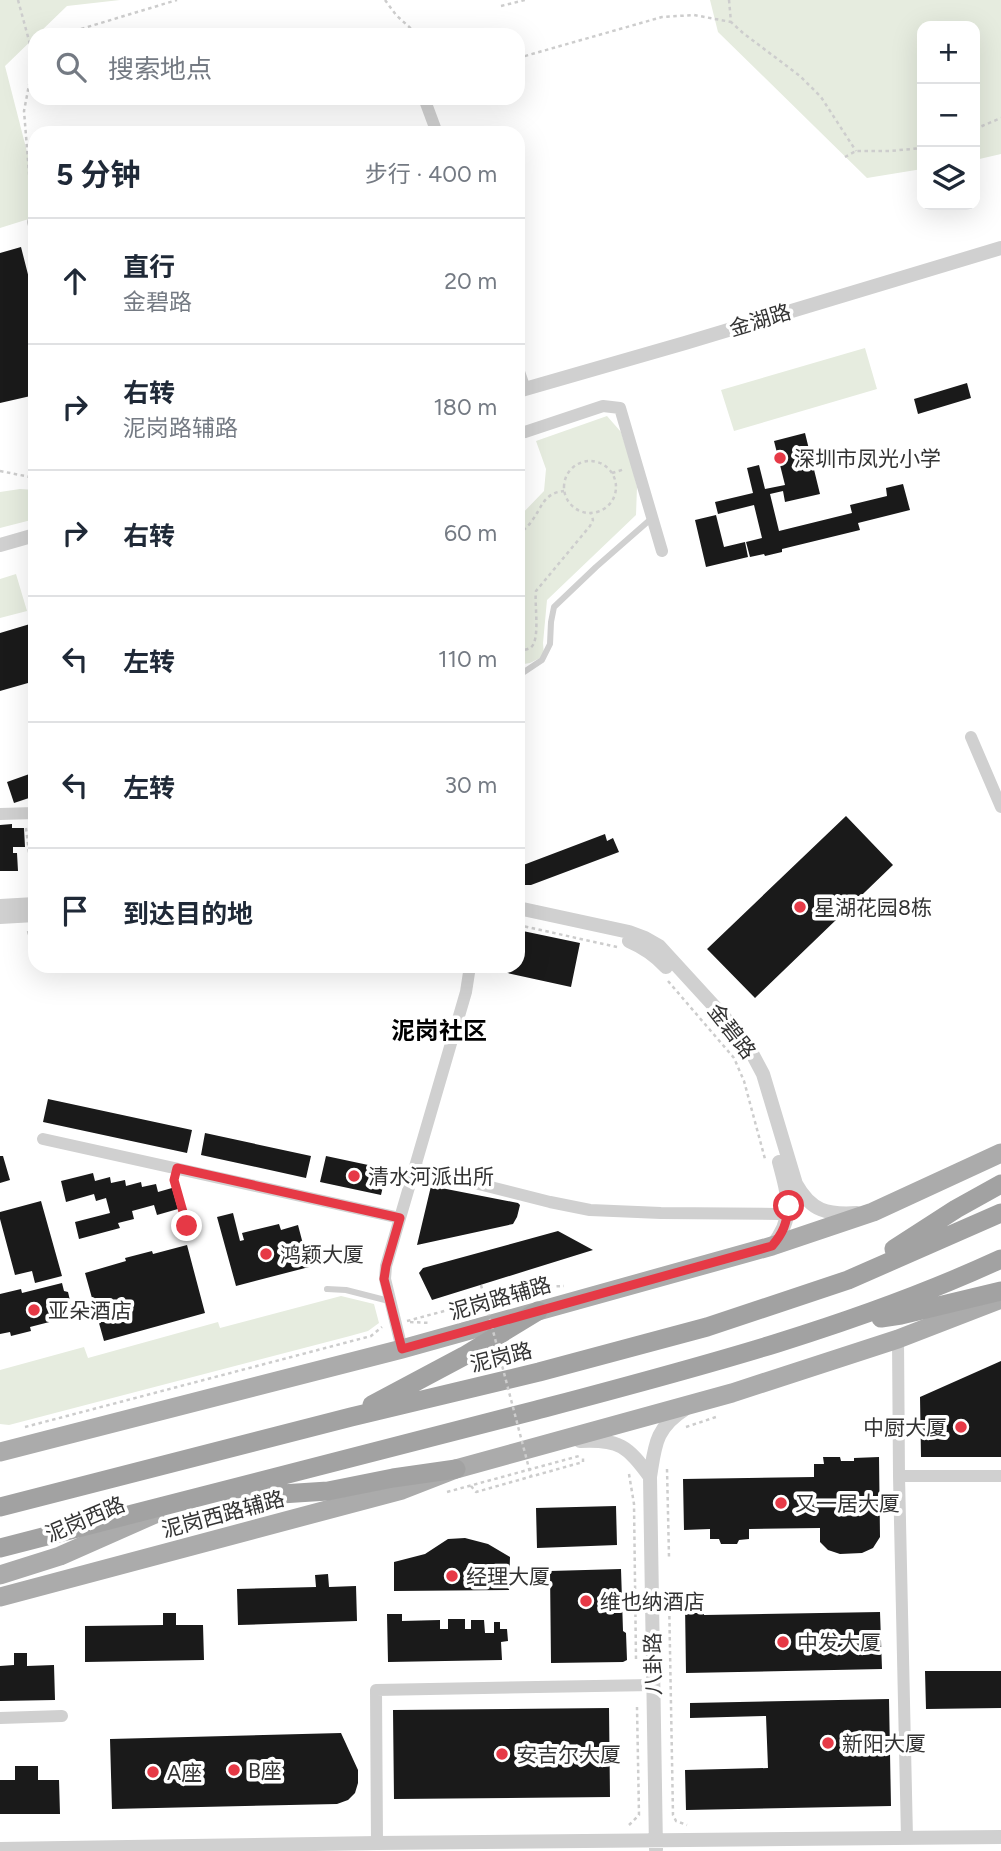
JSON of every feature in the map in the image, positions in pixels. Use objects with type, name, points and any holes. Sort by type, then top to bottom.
[{"type":"highway","points":[[848,1280],[956,1209],[1001,1184]]},
{"type":"highway","name":"泥岗路","points":[[0,1507],[539,1372],[707,1326],[848,1280],[1001,1213]]},
{"type":"highway","points":[[0,1548],[735,1357],[835,1326],[916,1296],[1001,1259]]},
{"type":"highway","points":[[835,1326],[901,1315],[1001,1291]]},
{"type":"highway","points":[[351,1418],[464,1356],[538,1311]]},
{"type":"highway","points":[[187,1500],[328,1491],[456,1469]]},
{"type":"main road","name":"泥岗路辅路","points":[[0,1452],[402,1349],[772,1246],[873,1212],[1001,1153]]},
{"type":"main road","points":[[456,1469],[767,1382],[898,1339],[1001,1298]]},
{"type":"main road","name":"泥岗西路辅路","points":[[0,1597],[402,1490],[456,1469]]},
{"type":"main road","name":"泥岗西路","points":[[0,1575],[60,1556],[187,1500]]},
{"type":"street","points":[[426,105],[434,126]]},
{"type":"street","name":"金湖路","points":[[525,389],[1001,248]]},
{"type":"street","points":[[525,432],[603,406],[620,408],[662,551]]},
{"type":"street","points":[[0,545],[28,537]]},
{"type":"street","points":[[971,737],[1001,807]]},
{"type":"street","points":[[0,814],[28,813]]},
{"type":"street","points":[[0,906],[28,899]]},
{"type":"street","name":"金碧路","points":[[525,910],[629,932],[659,946],[747,1044],[763,1074],[790,1167],[802,1196],[813,1206],[835,1213],[873,1212]]},
{"type":"street","points":[[0,917],[28,920]]},
{"type":"street","name":"金碧路","points":[[525,919],[636,944],[658,958],[739,1048],[755,1077],[788,1195],[786,1224],[772,1246]]},
{"type":"street","points":[[402,1349],[384,1279],[386,1266],[466,992],[469,973]]},
{"type":"street","points":[[44,1139],[400,1218]]},
{"type":"street","points":[[415,1168],[590,1210],[779,1214]]},
{"type":"street","points":[[898,1339],[907,1838]]},
{"type":"street","name":"八卦路","points":[[656,1846],[650,1477],[660,1433],[669,1421],[692,1405]]},
{"type":"street","points":[[551,1443],[598,1440],[616,1443],[630,1452],[650,1477]]},
{"type":"street","points":[[899,1476],[1001,1476]]},
{"type":"street","points":[[377,1843],[376,1690],[653,1685]]},
{"type":"street","points":[[0,1718],[62,1716]]},
{"type":"street","points":[[6,1850],[218,1849],[377,1843],[433,1847],[846,1845],[907,1838],[1001,1837]]},
{"type":"lane","points":[[525,671],[542,660],[550,645],[554,607],[652,518]]},
{"type":"lane","points":[[177,1168],[174,1180],[187,1226]]},
{"type":"lane","points":[[327,1289],[346,1290],[389,1301]]},
{"type":"path","points":[[19,0],[28,36]]},
{"type":"path","points":[[84,28],[177,0]]},
{"type":"path","points":[[385,0],[410,28]]},
{"type":"path","points":[[501,6],[525,0]]},
{"type":"path","points":[[729,0],[731,22]]},
{"type":"path","points":[[525,56],[662,17],[694,15],[731,22],[800,76],[821,97],[856,151]]},
{"type":"path","points":[[28,90],[24,111],[28,157]]},
{"type":"path","points":[[980,127],[1001,118]]},
{"type":"path","points":[[845,157],[856,151],[917,148]]},
{"type":"path","points":[[588,461],[596,461],[610,470],[616,485],[615,493],[606,507],[591,513],[571,505],[564,491],[566,478],[573,467],[588,461]]},
{"type":"path","points":[[0,471],[28,477]]},
{"type":"path","points":[[525,528],[540,505],[555,492],[564,491]]},
{"type":"path","points":[[525,649],[534,643],[536,634],[536,591],[590,526],[593,520],[591,513]]},
{"type":"path","points":[[26,828],[28,844]]},
{"type":"path","points":[[525,927],[620,947]]},
{"type":"path","points":[[664,976],[734,1058],[744,1081],[765,1159]]},
{"type":"path","points":[[481,1285],[531,1476]]},
{"type":"path","points":[[404,1322],[534,1287],[566,1286]]},
{"type":"path","points":[[15,1429],[371,1336],[382,1328]]},
{"type":"path","points":[[683,1429],[729,1412]]},
{"type":"path","points":[[583,1455],[583,1462],[531,1476],[476,1492],[471,1486],[583,1455]]},
{"type":"path","points":[[667,1470],[669,1557]]},
{"type":"path","points":[[627,1471],[634,1504],[636,1659]]},
{"type":"path","points":[[669,1595],[673,1815]]},
{"type":"path","points":[[637,1707],[639,1815]]},
{"type":"shaded area","points":[[0,0],[120,0],[67,6],[44,28],[28,28],[28,44],[5,66],[28,156],[28,219],[0,228]]},
{"type":"shaded area","points":[[710,0],[1001,0],[1001,154],[980,159],[980,21],[917,21],[917,170],[867,178],[718,32]]},
{"type":"shaded area","points":[[865,348],[877,389],[734,431],[721,390]]},
{"type":"shaded area","points":[[607,416],[621,432],[632,467],[637,487],[636,515],[547,600],[544,656],[525,664],[525,511],[544,491],[546,469],[536,441]]},
{"type":"shaded area","points":[[28,490],[28,521],[0,528],[0,492]]},
{"type":"shaded area","points":[[16,574],[27,611],[0,618],[0,579]]},
{"type":"shaded area","points":[[341,1296],[374,1304],[379,1323],[368,1331],[350,1336],[9,1425],[0,1424],[0,1370],[84,1347],[88,1358],[218,1322],[220,1328]]},
{"type":"building","points":[[21,247],[28,274],[28,397],[0,403],[0,253]]},
{"type":"building","points":[[967,383],[971,398],[918,414],[914,399]]},
{"type":"building","points":[[805,433],[820,494],[785,502],[783,491],[770,494],[779,531],[852,513],[850,505],[887,496],[886,488],[903,484],[910,510],[858,523],[860,530],[782,549],[782,552],[750,557],[746,542],[762,538],[754,505],[718,514],[715,502],[753,493],[747,468],[759,465],[765,489],[785,485],[774,441]]},
{"type":"building","points":[[716,515],[724,547],[745,542],[748,557],[706,567],[695,520]]},
{"type":"building","points":[[28,625],[28,683],[0,691],[0,633]]},
{"type":"building","points":[[28,774],[28,798],[14,803],[7,782]]},
{"type":"building","name":"星湖花园8栋","points":[[846,816],[893,865],[755,998],[707,949]]},
{"type":"building","points":[[12,824],[12,828],[24,828],[25,847],[13,847],[13,853],[17,853],[18,871],[0,871],[0,825]]},
{"type":"building","points":[[605,834],[607,841],[613,838],[619,852],[531,885],[525,885],[525,864]]},
{"type":"building","points":[[525,931],[580,943],[571,987],[507,973],[525,973]]},
{"type":"building","points":[[48,1099],[192,1130],[187,1153],[43,1122]]},
{"type":"building","points":[[205,1133],[311,1156],[306,1178],[201,1155]]},
{"type":"building","points":[[0,1156],[3,1156],[10,1180],[0,1183]]},
{"type":"building","name":"清水河派出所","points":[[326,1156],[387,1169],[381,1195],[320,1182]]},
{"type":"building","points":[[93,1173],[95,1181],[110,1177],[111,1183],[125,1180],[126,1186],[141,1182],[142,1187],[156,1184],[158,1192],[172,1188],[178,1209],[157,1215],[154,1205],[132,1211],[134,1219],[118,1223],[120,1228],[79,1239],[75,1222],[110,1213],[106,1198],[96,1201],[94,1194],[66,1202],[61,1181]]},
{"type":"building","points":[[431,1186],[518,1203],[520,1205],[517,1217],[513,1224],[417,1245]]},
{"type":"building","points":[[41,1201],[62,1276],[35,1283],[32,1271],[15,1275],[0,1212]]},
{"type":"building","name":"鸿颖大厦","points":[[233,1213],[240,1241],[244,1240],[242,1233],[279,1224],[281,1230],[298,1225],[309,1267],[236,1286],[217,1217]]},
{"type":"building","points":[[558,1231],[593,1250],[432,1300],[419,1273],[423,1268]]},
{"type":"building","points":[[187,1245],[205,1313],[104,1341],[85,1273],[126,1261],[125,1258]]},
{"type":"building","name":"亚朵酒店","points":[[62,1283],[64,1291],[68,1292],[72,1309],[63,1311],[65,1318],[30,1327],[31,1331],[11,1336],[10,1332],[0,1334],[0,1294],[21,1289],[22,1293]]},
{"type":"building","name":"中厨大厦","points":[[1001,1361],[1001,1457],[921,1457],[920,1397]]},
{"type":"building","name":"又一居大厦","points":[[823,1457],[840,1457],[841,1461],[854,1461],[854,1458],[879,1457],[880,1537],[873,1548],[862,1553],[840,1554],[828,1550],[820,1542],[820,1528],[749,1529],[749,1539],[739,1540],[737,1544],[721,1544],[719,1539],[710,1539],[710,1529],[684,1530],[683,1479],[814,1477],[814,1464],[824,1464]]},
{"type":"building","points":[[616,1506],[617,1545],[537,1548],[536,1508]]},
{"type":"building","name":"经理大厦","points":[[465,1538],[488,1544],[510,1557],[509,1590],[394,1591],[394,1562],[425,1554],[448,1539]]},
{"type":"building","name":"维也纳酒店","points":[[621,1569],[627,1660],[551,1663],[550,1571]]},
{"type":"building","points":[[328,1574],[329,1587],[356,1586],[357,1621],[238,1625],[237,1589],[316,1587],[315,1575]]},
{"type":"building","name":"中发大厦","points":[[685,1605],[704,1605],[704,1615],[880,1612],[882,1669],[686,1673]]},
{"type":"building","points":[[163,1613],[176,1613],[176,1625],[203,1625],[204,1660],[85,1662],[85,1626],[163,1625]]},
{"type":"building","points":[[387,1614],[402,1614],[402,1621],[440,1620],[440,1629],[448,1629],[448,1619],[465,1619],[465,1629],[471,1629],[471,1620],[484,1620],[485,1633],[494,1633],[494,1622],[500,1622],[500,1629],[507,1629],[508,1641],[501,1642],[502,1660],[388,1662]]},
{"type":"building","points":[[14,1653],[27,1653],[27,1666],[54,1665],[55,1700],[0,1701],[0,1666],[14,1665]]},
{"type":"building","points":[[925,1671],[1001,1671],[1001,1708],[926,1709]]},
{"type":"building","name":"新阳大厦","points":[[889,1699],[891,1806],[686,1810],[685,1770],[768,1768],[766,1716],[690,1718],[690,1703]]},
{"type":"building","name":"安吉尔大厦","points":[[609,1708],[610,1797],[394,1799],[393,1710]]},
{"type":"building","points":[[341,1733],[358,1770],[358,1783],[355,1793],[348,1800],[337,1804],[112,1809],[110,1739]]},
{"type":"building","points":[[15,1766],[38,1766],[38,1780],[59,1780],[60,1814],[0,1814],[0,1780],[15,1780]]},
{"type":"place","name":"深圳市凤光小学","points":[[780,458]]},
{"type":"place","name":"星湖花园8栋","points":[[800,907]]},
{"type":"place","name":"清水河派出所","points":[[354,1176]]},
{"type":"place","name":"鸿颖大厦","points":[[266,1254]]},
{"type":"place","name":"亚朵酒店","points":[[34,1310]]},
{"type":"place","name":"中厨大厦","points":[[961,1427]]},
{"type":"place","name":"又一居大厦","points":[[781,1503]]},
{"type":"place","name":"经理大厦","points":[[452,1576]]},
{"type":"place","name":"维也纳酒店","points":[[586,1601]]},
{"type":"place","name":"中发大厦","points":[[783,1642]]},
{"type":"place","name":"新阳大厦","points":[[828,1743]]},
{"type":"place","name":"安吉尔大厦","points":[[502,1754]]},
{"type":"place","name":"B座","points":[[234,1770]]},
{"type":"place","name":"A座","points":[[153,1772]]},
{"type":"district","name":"泥岗社区","points":[[439,1030]]},
{"type":"route","points":[[187,1226],[174,1180],[177,1168],[400,1218],[384,1279],[402,1349],[772,1246],[786,1224],[789,1206]]}]
